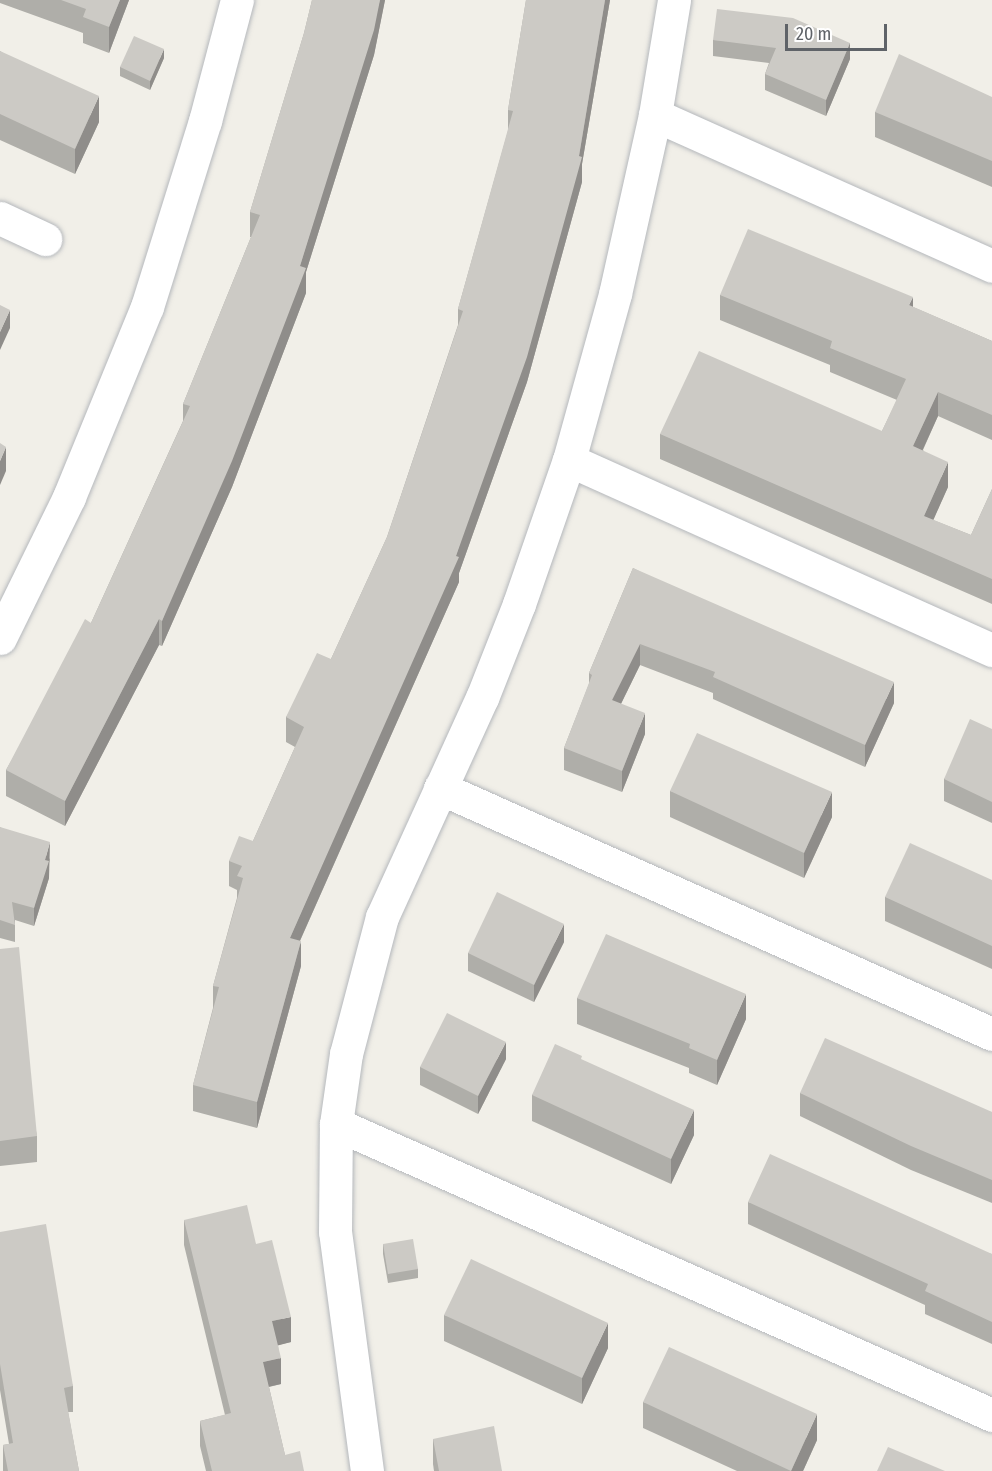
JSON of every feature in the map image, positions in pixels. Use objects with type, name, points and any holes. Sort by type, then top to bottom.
[{"type":"street","points":[[0,638],[69,497],[147,307],[205,121],[237,0]]},
{"type":"street","points":[[367,1471],[335,1232],[336,1124],[346,1054],[382,917],[519,604],[569,460],[615,294],[655,115],[674,0]]},
{"type":"street","points":[[655,115],[992,266]]},
{"type":"street","points":[[0,218],[45,238]]},
{"type":"street","points":[[569,460],[992,650]]},
{"type":"street","points":[[440,788],[992,1034]]},
{"type":"street","points":[[336,1124],[992,1415]]},
{"type":"building","points":[[61,0],[120,0],[109,27],[83,17],[86,9]]},
{"type":"building","points":[[312,0],[380,0],[374,30],[300,266],[306,268],[232,461],[162,621],[159,619],[65,801],[6,770],[85,619],[91,623],[190,406],[183,404],[260,215],[250,212]]},
{"type":"building","points":[[526,0],[605,0],[579,156],[582,157],[527,357],[456,556],[459,557],[290,938],[301,941],[257,1102],[193,1085],[219,987],[213,986],[243,878],[237,876],[242,866],[229,861],[239,836],[253,841],[304,727],[286,717],[317,653],[331,659],[387,537],[463,311],[458,309],[513,111],[508,110]]},
{"type":"building","points":[[717,9],[793,18],[850,43],[826,100],[765,74],[776,48],[713,40]]},
{"type":"building","points":[[134,36],[164,49],[150,81],[120,67]]},
{"type":"building","points":[[0,51],[99,96],[75,149],[0,114]]},
{"type":"building","points":[[899,54],[992,97],[992,161],[875,112]]},
{"type":"building","points":[[748,229],[913,297],[909,305],[992,341],[992,415],[938,392],[913,446],[948,462],[924,516],[971,535],[992,489],[992,579],[660,434],[699,351],[882,431],[906,379],[830,348],[832,341],[720,295]]},
{"type":"building","points":[[0,305],[10,310],[0,332]]},
{"type":"building","points":[[0,443],[6,447],[0,461]]},
{"type":"building","points":[[633,568],[894,682],[865,745],[713,677],[715,672],[640,644],[612,700],[645,713],[622,771],[564,748],[592,675],[589,673]]},
{"type":"building","points":[[970,719],[992,729],[992,802],[944,779]]},
{"type":"building","points":[[697,733],[832,792],[804,853],[670,791]]},
{"type":"building","points":[[0,827],[50,842],[45,860],[49,861],[34,908],[12,902],[15,925],[0,920]]},
{"type":"building","points":[[910,843],[992,880],[992,946],[885,897]]},
{"type":"building","points":[[497,892],[564,924],[534,985],[468,953]]},
{"type":"building","points":[[606,934],[746,994],[717,1060],[689,1048],[690,1044],[577,998]]},
{"type":"building","points":[[19,947],[37,1136],[0,1141],[0,949]]},
{"type":"building","points":[[447,1013],[506,1042],[478,1096],[420,1067]]},
{"type":"building","points":[[825,1038],[992,1112],[992,1180],[911,1146],[800,1093]]},
{"type":"building","points":[[555,1044],[582,1056],[581,1059],[694,1110],[671,1159],[532,1095]]},
{"type":"building","points":[[770,1154],[992,1254],[992,1322],[925,1291],[928,1284],[748,1202]]},
{"type":"building","points":[[247,1205],[256,1244],[272,1240],[291,1317],[272,1321],[281,1358],[263,1362],[285,1455],[300,1451],[304,1471],[212,1471],[200,1421],[231,1413],[184,1220]]},
{"type":"building","points":[[46,1224],[73,1386],[64,1388],[79,1471],[8,1471],[3,1445],[13,1443],[0,1364],[0,1232]]},
{"type":"building","points":[[413,1239],[418,1269],[388,1274],[383,1244]]},
{"type":"building","points":[[471,1259],[608,1323],[582,1378],[444,1315]]},
{"type":"building","points":[[669,1347],[817,1414],[791,1471],[643,1402]]},
{"type":"building","points":[[494,1426],[502,1471],[439,1471],[433,1439]]},
{"type":"building","points":[[888,1447],[945,1471],[877,1471]]}]
